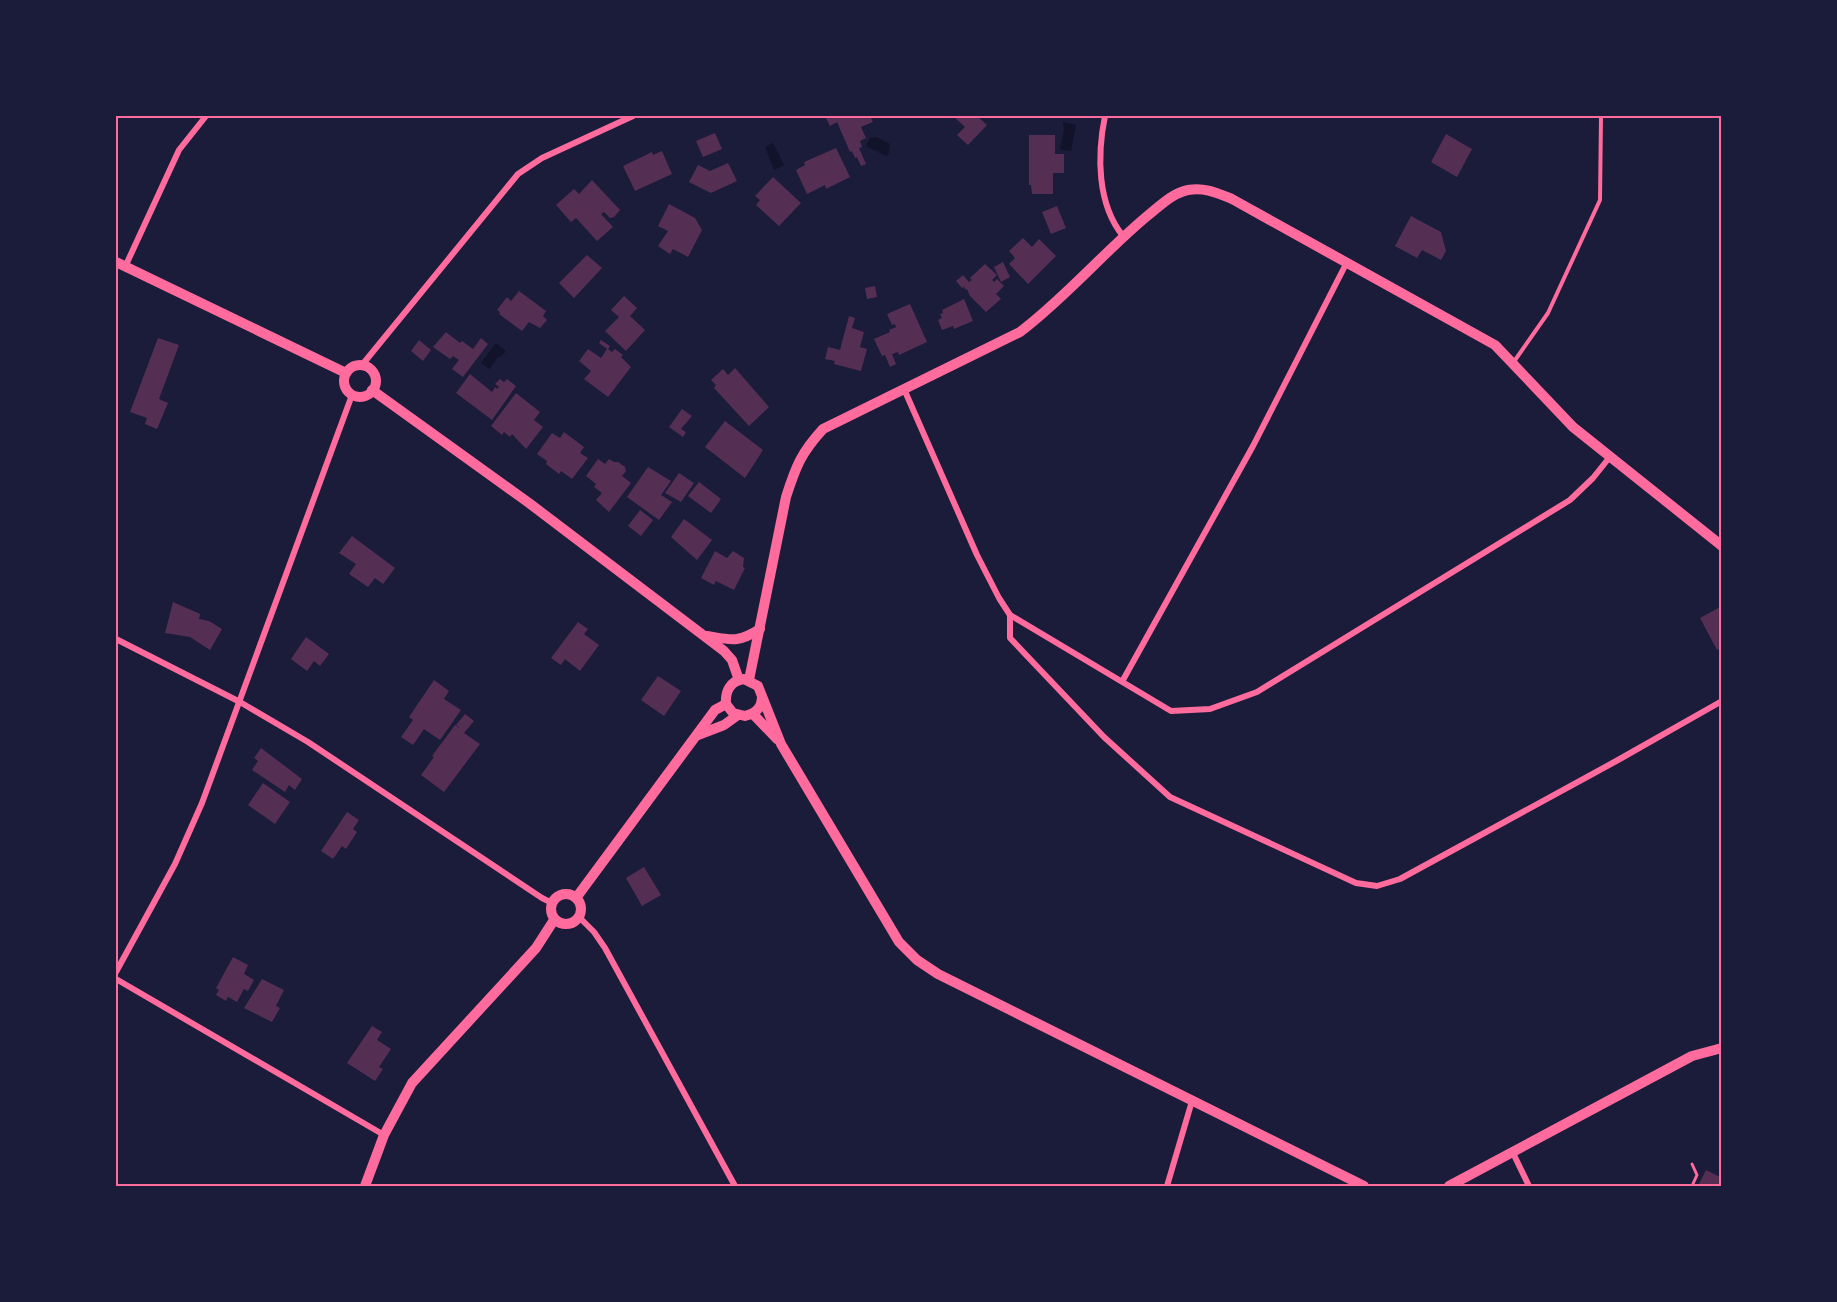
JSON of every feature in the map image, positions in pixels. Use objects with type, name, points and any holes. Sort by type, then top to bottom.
[{"type":"street","points":[[206,116],[179,150],[120,264],[346,373]]},
{"type":"street","points":[[362,365],[518,174],[543,158],[633,116]]},
{"type":"street","points":[[1105,116],[1101,165],[1104,201],[1113,224],[1123,236]]},
{"type":"street","points":[[744,680],[760,629],[786,497],[795,469],[807,447],[823,429],[1020,332],[1038,318],[1123,236],[1169,198],[1186,190],[1206,188],[1232,199],[1495,345],[1573,427],[1722,546]]},
{"type":"street","points":[[1123,680],[1252,446],[1347,262]]},
{"type":"street","points":[[362,365],[370,369],[375,377],[372,390],[365,396],[352,394],[345,387],[346,373],[352,366],[362,365]]},
{"type":"street","points":[[904,389],[977,555],[1010,615],[1123,680],[1171,711],[1210,709],[1257,692],[1570,500],[1593,478],[1609,458]]},
{"type":"street","points":[[372,390],[527,502],[705,636],[732,660],[744,680],[758,686],[781,744],[899,942],[917,960],[938,974],[1364,1186]]},
{"type":"street","points":[[116,972],[175,864],[202,803],[352,394]]},
{"type":"street","points":[[1010,615],[1010,638],[1104,737],[1170,797],[1356,883],[1377,886],[1400,879],[1722,702]]},
{"type":"street","points":[[705,636],[732,640],[743,639],[760,629]]},
{"type":"street","points":[[116,639],[240,702],[308,742],[552,903]]},
{"type":"street","points":[[738,716],[726,704],[727,689],[732,683],[744,680]]},
{"type":"street","points":[[698,735],[724,725],[738,716],[753,714],[760,706],[762,696]]},
{"type":"street","points":[[576,897],[715,710],[726,704]]},
{"type":"street","points":[[753,714],[781,744]]},
{"type":"street","points":[[568,894],[576,897],[581,906],[579,916],[565,924],[555,920],[550,909],[552,903],[562,895],[568,894]]},
{"type":"street","points":[[579,916],[605,948],[735,1186]]},
{"type":"street","points":[[365,1186],[384,1135],[412,1083],[536,948],[555,920]]},
{"type":"street","points":[[116,979],[384,1135]]},
{"type":"street","points":[[1449,1186],[1692,1056],[1722,1048]]},
{"type":"street","points":[[1167,1186],[1192,1101]]},
{"type":"street","points":[[1513,1153],[1530,1186]]},
{"type":"lane","points":[[1514,363],[1548,313],[1600,200],[1601,116]]},
{"type":"path","points":[[1692,1164],[1697,1175],[1692,1186]]},
{"type":"shaded area","points":[[1063,122],[1076,125],[1071,151],[1060,149],[1064,130]]},
{"type":"shaded area","points":[[876,137],[890,144],[889,153],[886,156],[866,146],[870,138]]},
{"type":"shaded area","points":[[773,143],[784,165],[774,170],[765,147]]},
{"type":"shaded area","points":[[496,343],[506,351],[489,369],[481,363]]},
{"type":"building","points":[[825,116],[870,116],[873,122],[861,127],[866,138],[860,141],[862,147],[859,148],[866,164],[861,166],[857,157],[855,158],[852,151],[850,152],[837,122],[830,126]]},
{"type":"building","points":[[953,116],[977,116],[987,125],[968,145],[957,135],[965,127]]},
{"type":"building","points":[[715,133],[722,149],[703,157],[696,141]]},
{"type":"building","points":[[1446,134],[1472,149],[1457,177],[1431,162]]},
{"type":"building","points":[[1029,135],[1055,135],[1055,154],[1064,154],[1064,173],[1053,173],[1053,194],[1032,194],[1031,185],[1029,185]]},
{"type":"building","points":[[836,148],[850,177],[826,189],[825,185],[807,194],[796,170],[805,165],[804,162]]},
{"type":"building","points":[[662,151],[672,174],[635,191],[623,166],[652,152],[653,155]]},
{"type":"building","points":[[728,163],[737,181],[711,193],[689,182],[698,165],[710,171]]},
{"type":"building","points":[[773,177],[801,203],[779,226],[756,205],[760,200],[755,196]]},
{"type":"building","points":[[592,180],[620,210],[610,218],[604,212],[601,214],[613,227],[597,241],[576,218],[571,222],[556,205],[574,189],[579,194]]},
{"type":"building","points":[[669,204],[695,218],[702,230],[688,257],[673,249],[670,254],[658,246],[668,231],[658,226]]},
{"type":"building","points":[[1057,206],[1066,228],[1051,234],[1042,212]]},
{"type":"building","points":[[1411,216],[1441,232],[1446,251],[1441,260],[1422,250],[1417,258],[1395,246]]},
{"type":"building","points":[[1023,238],[1032,247],[1039,239],[1056,256],[1028,284],[1009,264],[1015,258],[1009,251]]},
{"type":"building","points":[[587,255],[602,268],[574,298],[559,283]]},
{"type":"building","points":[[1003,262],[1010,277],[1001,282],[994,267]]},
{"type":"building","points":[[985,264],[997,275],[992,280],[994,282],[997,279],[1004,286],[996,294],[1001,299],[986,312],[970,296],[967,289],[962,288],[956,281],[963,275],[969,282],[972,280],[970,278]]},
{"type":"building","points":[[875,286],[877,297],[867,299],[865,288]]},
{"type":"building","points":[[519,291],[546,311],[543,316],[547,320],[540,328],[529,322],[522,331],[499,314],[497,310],[507,297],[511,301]]},
{"type":"building","points":[[624,296],[637,308],[630,316],[645,330],[626,351],[605,331],[619,317],[611,310]]},
{"type":"building","points":[[964,299],[973,321],[954,329],[953,326],[942,330],[938,320],[942,318],[940,314],[943,313],[942,310]]},
{"type":"building","points":[[910,304],[927,342],[899,355],[898,352],[892,354],[896,364],[890,367],[874,339],[896,327],[895,324],[892,325],[887,314]]},
{"type":"building","points":[[849,316],[855,318],[852,328],[864,332],[860,347],[867,349],[861,371],[834,364],[835,361],[825,359],[828,347],[840,350]]},
{"type":"building","points":[[446,332],[460,343],[462,341],[473,349],[481,338],[488,344],[463,377],[452,369],[459,360],[453,356],[450,359],[433,347]]},
{"type":"building","points":[[158,338],[179,345],[159,399],[168,403],[157,429],[145,424],[147,418],[130,412]]},
{"type":"building","points":[[419,340],[431,350],[423,361],[411,351]]},
{"type":"building","points":[[601,340],[610,346],[608,349],[612,352],[615,349],[623,355],[621,357],[631,367],[608,397],[584,379],[591,371],[579,361],[588,349],[601,358],[607,349],[599,343]]},
{"type":"building","points":[[735,368],[769,407],[749,426],[714,388],[716,385],[711,380],[723,369],[728,375]]},
{"type":"building","points":[[470,374],[492,392],[495,387],[497,389],[499,387],[495,384],[500,379],[504,382],[507,379],[516,386],[492,420],[456,393]]},
{"type":"building","points":[[516,393],[540,412],[534,420],[543,427],[526,449],[512,434],[510,437],[504,432],[502,435],[491,426]]},
{"type":"building","points":[[682,409],[692,416],[681,429],[686,432],[683,437],[669,427]]},
{"type":"building","points":[[725,421],[763,450],[745,478],[705,447]]},
{"type":"building","points":[[564,432],[584,447],[580,453],[588,458],[572,479],[561,471],[559,474],[537,454],[552,433],[560,438]]},
{"type":"building","points":[[598,459],[605,464],[609,459],[625,467],[626,471],[622,476],[631,483],[609,512],[596,500],[602,493],[586,476]]},
{"type":"building","points":[[648,467],[671,481],[661,495],[672,502],[659,520],[627,497]]},
{"type":"building","points":[[679,473],[694,483],[681,502],[665,493]]},
{"type":"building","points":[[699,482],[721,499],[711,513],[688,496]]},
{"type":"building","points":[[640,510],[653,520],[641,536],[628,526]]},
{"type":"building","points":[[684,519],[712,540],[697,560],[671,537]]},
{"type":"building","points":[[352,536],[395,568],[383,584],[375,578],[368,587],[349,574],[356,564],[339,553]]},
{"type":"building","points":[[715,551],[727,558],[733,551],[744,558],[743,567],[745,568],[734,590],[716,581],[714,585],[701,578]]},
{"type":"building","points":[[173,602],[200,614],[199,619],[209,621],[222,629],[210,650],[190,637],[165,633]]},
{"type":"building","points":[[1722,606],[1722,647],[1717,650],[1700,618]]},
{"type":"building","points":[[578,622],[588,629],[584,634],[599,645],[580,671],[565,659],[561,665],[551,658]]},
{"type":"building","points":[[306,637],[329,654],[320,666],[314,661],[307,671],[291,659]]},
{"type":"building","points":[[658,676],[681,691],[664,716],[641,700]]},
{"type":"building","points":[[434,680],[449,691],[444,699],[461,710],[440,740],[424,729],[413,745],[401,737],[413,720],[409,717]]},
{"type":"building","points":[[465,714],[474,721],[464,733],[480,744],[444,792],[421,775],[455,725],[463,730],[456,725]]},
{"type":"building","points":[[261,748],[302,779],[295,790],[289,785],[285,792],[252,770],[258,761],[254,758]]},
{"type":"building","points":[[263,783],[290,802],[275,824],[248,805]]},
{"type":"building","points":[[347,812],[359,820],[353,829],[357,832],[346,849],[342,846],[333,859],[321,851]]},
{"type":"building","points":[[644,867],[661,895],[642,906],[626,878]]},
{"type":"building","points":[[233,957],[248,965],[244,974],[254,980],[248,991],[244,989],[237,1002],[228,997],[226,1001],[216,995],[219,990],[216,988]]},
{"type":"building","points":[[262,979],[284,990],[276,1006],[280,1008],[272,1022],[244,1008]]},
{"type":"building","points":[[372,1026],[382,1032],[377,1040],[391,1049],[379,1067],[383,1069],[375,1081],[347,1063]]},
{"type":"building","points":[[1706,1170],[1722,1178],[1722,1186],[1698,1186]]}]
